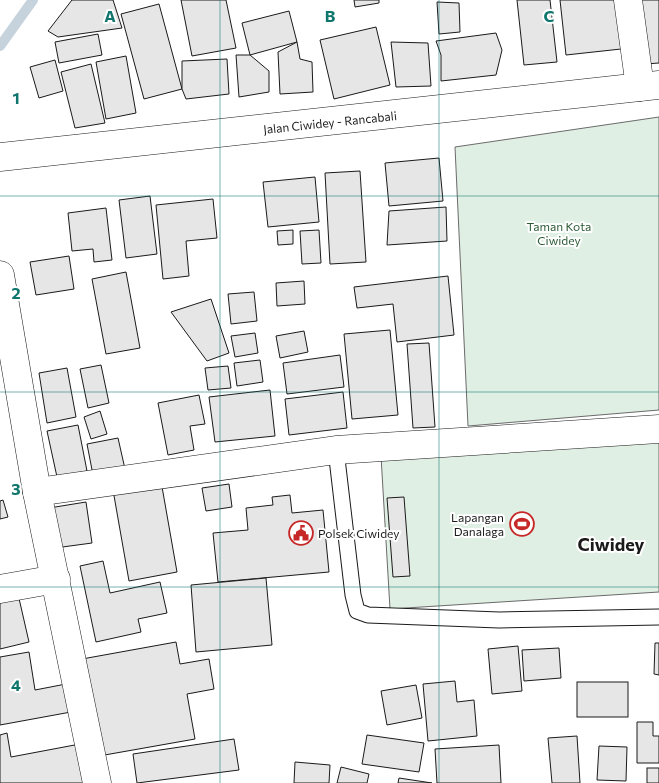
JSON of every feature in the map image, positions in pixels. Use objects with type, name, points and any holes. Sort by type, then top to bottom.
[{"type":"main road","points":[[628,0],[650,86]]},
{"type":"main road","name":"Jalan Ciwidey - Rancabali","points":[[0,157],[650,86]]},
{"type":"main road","points":[[0,275],[3,315],[37,492],[97,783]]},
{"type":"main road","points":[[37,492],[336,450],[659,429]]},
{"type":"main road","points":[[0,589],[56,579]]},
{"type":"lane","points":[[336,450],[353,594],[357,611],[368,616],[499,620],[659,616]]},
{"type":"green space","name":"Taman Kota Ciwidey","points":[[659,117],[659,410],[468,426],[455,147]]},
{"type":"green space","name":"Lapangan Danalaga","points":[[659,439],[659,592],[390,609],[381,456]]},
{"type":"building","points":[[72,0],[113,0],[122,28],[58,37],[48,31]]},
{"type":"building","points":[[181,0],[226,0],[236,48],[192,56]]},
{"type":"building","points":[[354,0],[379,0],[379,3],[355,7]]},
{"type":"building","points":[[517,0],[550,0],[557,62],[524,65]]},
{"type":"building","points":[[560,0],[616,0],[621,49],[566,55]]},
{"type":"building","points":[[639,0],[659,0],[659,63],[645,64]]},
{"type":"building","points":[[437,2],[459,3],[460,32],[439,34]]},
{"type":"building","points":[[159,4],[182,89],[144,99],[121,14]]},
{"type":"building","points":[[289,11],[297,42],[250,55],[242,23]]},
{"type":"building","points":[[376,27],[390,85],[334,99],[320,40]]},
{"type":"building","points":[[496,33],[502,50],[496,75],[441,81],[441,55],[436,41]]},
{"type":"building","points":[[98,34],[102,55],[59,63],[55,42]]},
{"type":"building","points":[[297,42],[300,59],[312,62],[313,92],[280,94],[278,52]]},
{"type":"building","points":[[391,42],[428,43],[431,86],[396,87]]},
{"type":"building","points":[[236,55],[250,55],[269,71],[269,92],[239,97]]},
{"type":"building","points":[[126,56],[136,113],[106,119],[96,62]]},
{"type":"building","points":[[227,59],[229,94],[186,99],[182,89],[182,61]]},
{"type":"building","points":[[55,60],[63,91],[39,98],[30,67]]},
{"type":"building","points":[[91,64],[105,123],[75,128],[61,72]]},
{"type":"building","points":[[439,158],[443,201],[389,206],[385,163]]},
{"type":"building","points":[[360,171],[366,262],[330,264],[325,173]]},
{"type":"building","points":[[315,177],[319,222],[268,227],[263,182]]},
{"type":"building","points":[[150,196],[157,254],[126,258],[119,200]]},
{"type":"building","points":[[213,199],[217,238],[186,241],[189,276],[163,279],[156,205]]},
{"type":"building","points":[[446,207],[447,241],[387,245],[389,211]]},
{"type":"building","points":[[106,208],[112,260],[94,262],[93,249],[72,251],[68,213]]},
{"type":"building","points":[[293,230],[293,244],[278,245],[277,231]]},
{"type":"building","points":[[319,230],[321,263],[302,264],[300,231]]},
{"type":"building","points":[[69,256],[74,289],[36,295],[30,262]]},
{"type":"building","points":[[126,272],[140,348],[106,354],[92,279]]},
{"type":"building","points":[[448,276],[454,335],[397,342],[393,304],[357,308],[354,287]]},
{"type":"building","points":[[304,281],[305,304],[277,306],[276,283]]},
{"type":"building","points":[[254,292],[257,321],[231,324],[228,294]]},
{"type":"building","points":[[211,299],[229,353],[207,361],[171,312]]},
{"type":"building","points":[[390,330],[398,415],[352,419],[344,334]]},
{"type":"building","points":[[304,331],[308,352],[280,358],[276,336]]},
{"type":"building","points":[[255,333],[258,353],[235,357],[231,336]]},
{"type":"building","points":[[429,343],[435,427],[413,428],[407,344]]},
{"type":"building","points":[[340,355],[344,387],[287,394],[283,363]]},
{"type":"building","points":[[260,360],[263,382],[237,386],[234,363]]},
{"type":"building","points":[[101,365],[109,403],[88,408],[80,369]]},
{"type":"building","points":[[228,366],[231,388],[208,390],[205,368]]},
{"type":"building","points":[[67,368],[76,417],[47,423],[39,373]]},
{"type":"building","points":[[270,390],[275,436],[215,442],[209,397]]},
{"type":"building","points":[[343,392],[347,428],[289,435],[285,399]]},
{"type":"building","points":[[199,395],[205,424],[190,426],[194,450],[168,455],[158,403]]},
{"type":"building","points":[[100,411],[107,434],[91,439],[84,417]]},
{"type":"building","points":[[78,425],[87,471],[57,477],[47,431]]},
{"type":"building","points":[[118,438],[125,469],[93,475],[87,444]]},
{"type":"building","points":[[161,481],[177,572],[129,581],[113,490]]},
{"type":"building","points":[[229,484],[232,507],[206,511],[202,488]]},
{"type":"building","points":[[290,495],[292,513],[323,510],[329,572],[218,582],[213,533],[248,530],[246,508],[273,505],[272,497]]},
{"type":"building","points":[[404,497],[410,576],[393,577],[387,498]]},
{"type":"building","points":[[3,500],[8,517],[0,519],[0,501]]},
{"type":"building","points":[[86,502],[92,543],[55,548],[49,508]]},
{"type":"building","points":[[103,561],[110,593],[160,582],[167,613],[138,619],[141,632],[96,642],[80,566]]},
{"type":"building","points":[[266,578],[272,645],[196,652],[191,585]]},
{"type":"building","points":[[18,594],[29,642],[0,649],[0,598]]},
{"type":"building","points":[[176,642],[180,664],[209,659],[214,689],[187,694],[195,739],[99,756],[82,659]]},
{"type":"building","points":[[655,643],[659,643],[659,675],[654,674]]},
{"type":"building","points":[[518,646],[522,691],[492,694],[488,649]]},
{"type":"building","points":[[559,648],[561,678],[524,681],[522,650]]},
{"type":"building","points":[[29,652],[35,690],[66,684],[71,712],[0,725],[0,657]]},
{"type":"building","points":[[455,681],[457,702],[474,700],[477,736],[428,741],[423,684]]},
{"type":"building","points":[[577,682],[628,682],[628,717],[577,717]]},
{"type":"building","points":[[416,685],[422,718],[387,725],[381,691]]},
{"type":"building","points":[[637,722],[653,722],[653,736],[659,736],[659,763],[637,763]]},
{"type":"building","points":[[7,733],[11,757],[80,744],[86,783],[0,783],[0,735]]},
{"type":"building","points":[[367,735],[424,743],[419,772],[362,764]]},
{"type":"building","points":[[577,736],[580,783],[552,783],[548,738]]},
{"type":"building","points":[[234,739],[239,770],[137,783],[133,754]]},
{"type":"building","points":[[499,745],[501,783],[437,783],[435,749]]},
{"type":"building","points":[[599,746],[627,747],[626,781],[597,780]]},
{"type":"building","points":[[295,762],[330,765],[329,783],[294,783]]},
{"type":"building","points":[[341,767],[369,774],[367,783],[337,783]]},
{"type":"building","points":[[647,768],[659,768],[659,783],[647,783]]},
{"type":"building","points":[[399,778],[432,783],[398,783]]},
{"type":"waterway","points":[[0,46],[33,0]]},
{"type":"place","name":"Lapangan Danalaga","points":[[522,524]]},
{"type":"place","name":"Polsek Ciwidey","points":[[301,533]]},
{"type":"district","name":"Ciwidey","points":[[611,544]]}]
